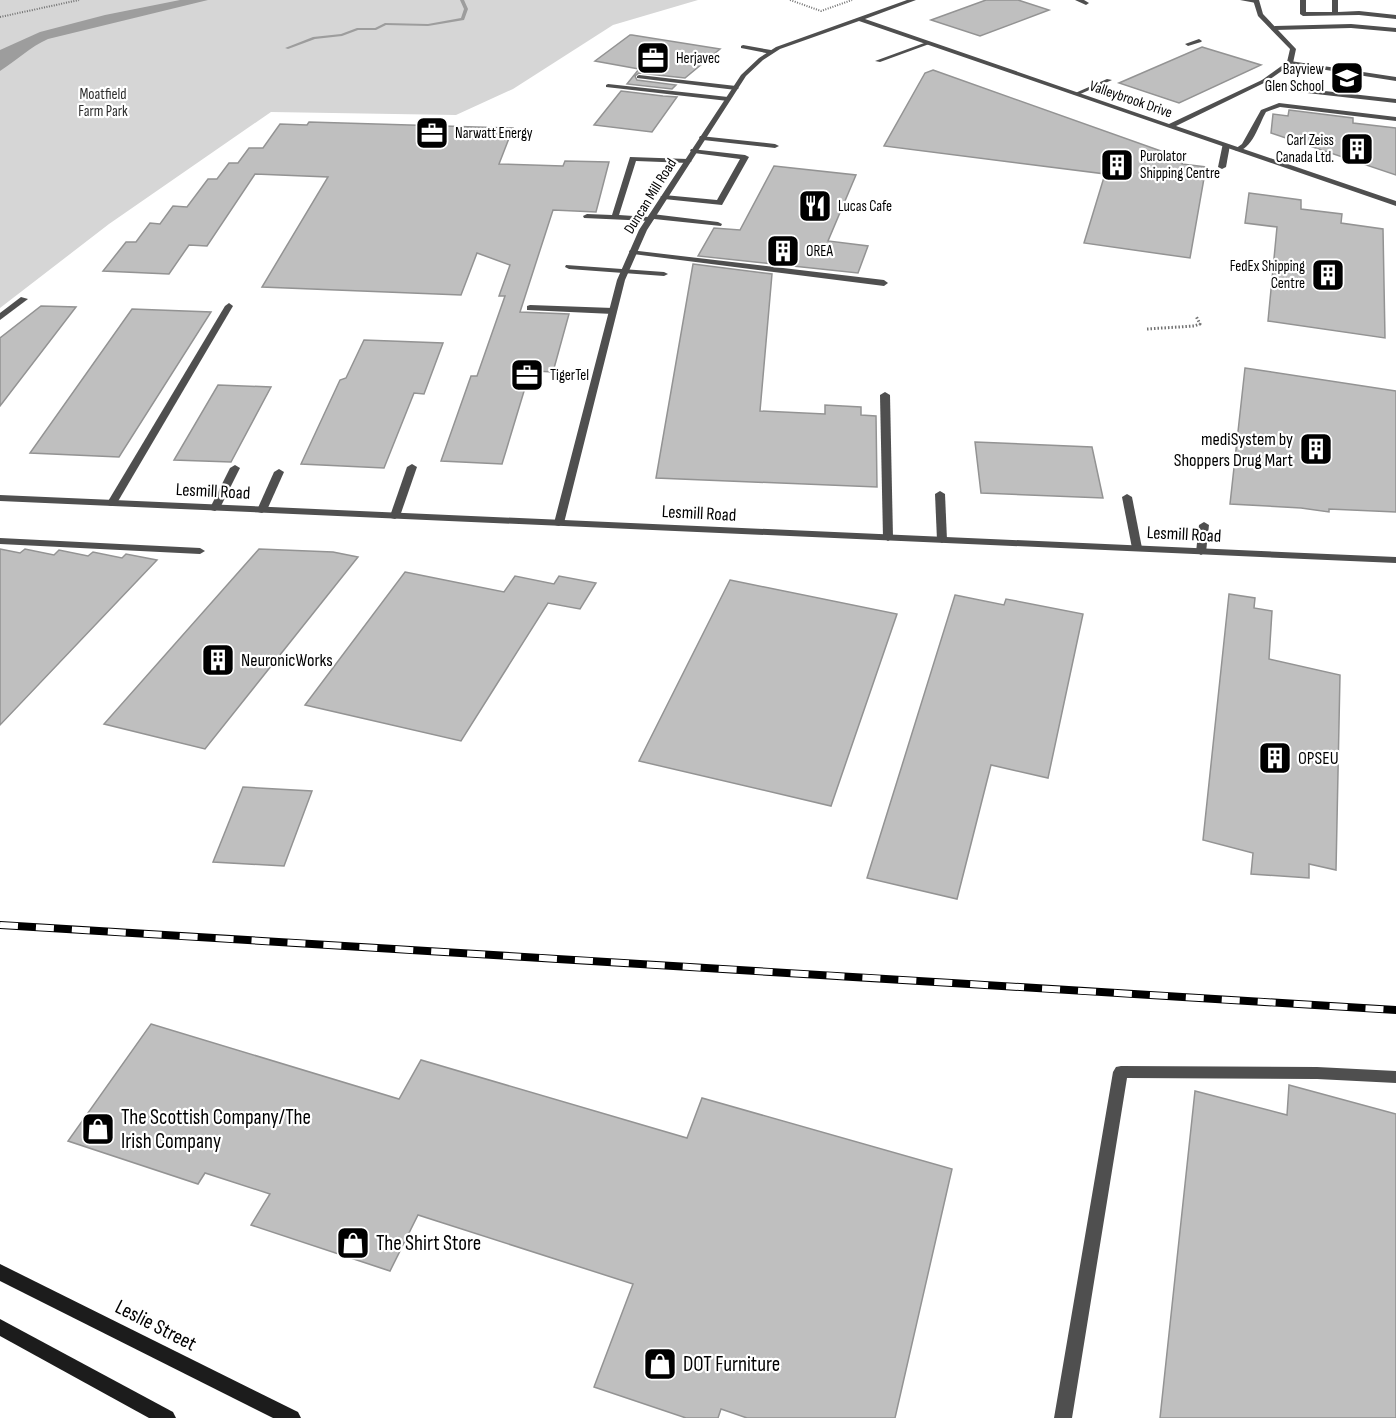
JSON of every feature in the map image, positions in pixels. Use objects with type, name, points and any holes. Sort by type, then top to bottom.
[{"type":"main road","name":"Leslie Street","points":[[0,1272],[292,1418]]},
{"type":"main road","points":[[0,1327],[167,1418]]},
{"type":"street","name":"Duncan Mill Road","points":[[559,523],[625,270],[651,217],[744,75],[771,52],[801,39],[913,0]]},
{"type":"street","points":[[1078,0],[1086,3]]},
{"type":"street","points":[[1170,126],[1264,81],[1290,63],[1293,50],[1288,40],[1261,17],[1256,1],[1242,0]]},
{"type":"street","points":[[1303,0],[1303,14],[1359,13],[1396,17]]},
{"type":"street","points":[[1335,0],[1335,13]]},
{"type":"street","name":"Valleybrook Drive","points":[[858,19],[1396,204]]},
{"type":"street","points":[[1275,28],[1333,24],[1369,25],[1396,30]]},
{"type":"street","points":[[1188,44],[1199,41]]},
{"type":"street","points":[[878,62],[929,43]]},
{"type":"street","points":[[743,47],[771,52]]},
{"type":"street","points":[[1290,63],[1396,79]]},
{"type":"street","points":[[639,77],[736,88]]},
{"type":"street","points":[[1076,94],[1109,80]]},
{"type":"street","points":[[1264,81],[1298,90],[1396,101]]},
{"type":"street","points":[[608,86],[728,99]]},
{"type":"street","points":[[1239,149],[1245,145],[1263,111],[1279,105],[1396,119]]},
{"type":"street","points":[[703,138],[775,146]]},
{"type":"street","points":[[1222,167],[1226,145]]},
{"type":"street","points":[[664,197],[719,203],[746,157],[694,151]]},
{"type":"street","points":[[615,217],[633,159],[688,161]]},
{"type":"street","points":[[587,216],[651,217],[718,224]]},
{"type":"street","points":[[633,252],[884,283]]},
{"type":"street","points":[[569,267],[664,274]]},
{"type":"street","points":[[0,317],[24,299]]},
{"type":"street","points":[[112,503],[229,306]]},
{"type":"street","points":[[530,308],[613,311]]},
{"type":"street","points":[[885,395],[888,538]]},
{"type":"street","points":[[395,516],[412,466]]},
{"type":"street","points":[[215,508],[235,468]]},
{"type":"street","points":[[261,510],[279,472]]},
{"type":"street","points":[[940,494],[942,540]]},
{"type":"street","points":[[1127,497],[1137,548]]},
{"type":"street","name":"Lesmill Road","points":[[0,498],[1396,561]]},
{"type":"street","points":[[1201,552],[1204,525]]},
{"type":"street","points":[[0,542],[200,551]]},
{"type":"street","points":[[1063,1418],[1120,1072],[1317,1073],[1396,1077]]},
{"type":"path","points":[[0,17],[79,0]]},
{"type":"path","points":[[784,0],[821,11],[852,0]]},
{"type":"path","points":[[790,0],[821,11]]},
{"type":"path","points":[[1147,329],[1189,327],[1200,324],[1196,316]]},
{"type":"green space","name":"Moatfield Farm Park","points":[[0,0],[698,0],[613,25],[513,89],[456,115],[271,112],[109,224],[0,308]]},
{"type":"shaded area","points":[[180,0],[208,0],[48,39],[0,71],[0,50],[40,32],[105,15]]},
{"type":"building","points":[[986,0],[1018,0],[1049,10],[980,36],[931,20]]},
{"type":"building","points":[[630,35],[720,49],[685,78],[639,73],[635,76],[637,80],[676,85],[672,89],[627,84],[639,69],[595,61]]},
{"type":"building","points":[[1202,47],[1261,65],[1179,103],[1119,83]]},
{"type":"building","name":"Purolator Shipping Centre","points":[[933,70],[1161,151],[1160,156],[1184,159],[1182,164],[1206,167],[1190,258],[1084,243],[1105,174],[884,146],[925,73]]},
{"type":"building","points":[[621,91],[677,97],[652,132],[594,125]]},
{"type":"building","name":"Carl Zeiss Canada Ltd.","points":[[1289,110],[1353,118],[1353,123],[1396,128],[1396,175],[1271,133],[1273,114],[1288,116]]},
{"type":"building","points":[[309,122],[513,128],[499,164],[563,166],[565,161],[609,162],[596,212],[553,210],[520,312],[569,314],[553,372],[535,371],[532,378],[528,378],[502,464],[441,461],[471,376],[477,376],[505,296],[499,296],[510,265],[477,253],[461,295],[262,287],[328,177],[255,174],[207,246],[189,245],[169,274],[103,271],[126,242],[136,242],[150,223],[160,224],[173,206],[187,207],[208,179],[217,179],[229,163],[238,163],[249,148],[263,148],[280,124],[307,125]]},
{"type":"building","points":[[774,166],[856,175],[828,241],[868,246],[858,273],[698,256],[714,228],[740,230]]},
{"type":"building","name":"FedEx Shipping Centre","points":[[1249,193],[1301,200],[1301,209],[1342,214],[1341,223],[1383,229],[1385,338],[1268,321],[1277,227],[1245,223]]},
{"type":"building","points":[[693,264],[772,274],[760,411],[825,414],[825,405],[861,407],[861,415],[876,416],[877,487],[656,478]]},
{"type":"building","points":[[41,306],[76,307],[0,406],[0,338]]},
{"type":"building","points":[[132,309],[211,312],[119,457],[30,453]]},
{"type":"building","points":[[364,340],[443,343],[424,394],[414,393],[384,468],[301,464],[340,380],[346,378]]},
{"type":"building","name":"mediSystem by Shoppers Drug Mart","points":[[1245,368],[1396,391],[1396,512],[1329,509],[1329,512],[1230,504]]},
{"type":"building","points":[[218,385],[271,387],[231,462],[174,460]]},
{"type":"building","points":[[975,442],[1092,447],[1103,498],[981,493]]},
{"type":"building","points":[[0,549],[20,553],[25,549],[54,555],[59,550],[88,556],[93,552],[122,558],[126,554],[157,560],[0,725]]},
{"type":"building","name":"NeuronicWorks","points":[[259,549],[333,552],[358,557],[205,749],[104,724]]},
{"type":"building","points":[[405,572],[504,592],[515,576],[554,584],[559,576],[596,583],[580,609],[548,603],[461,741],[305,705]]},
{"type":"building","points":[[730,580],[897,614],[831,806],[639,761]]},
{"type":"building","name":"OPSEU","points":[[1229,594],[1255,598],[1254,608],[1272,611],[1269,659],[1340,675],[1336,870],[1309,864],[1309,878],[1251,874],[1253,853],[1203,840]]},
{"type":"building","points":[[955,595],[1004,605],[1006,599],[1083,614],[1048,778],[991,765],[957,899],[867,878]]},
{"type":"building","points":[[243,787],[312,791],[284,866],[213,862]]},
{"type":"building","points":[[151,1024],[399,1099],[421,1060],[687,1138],[702,1098],[952,1169],[895,1418],[747,1418],[721,1409],[718,1418],[686,1418],[594,1387],[633,1284],[418,1215],[390,1271],[251,1225],[270,1194],[205,1173],[198,1184],[68,1141]]},
{"type":"building","points":[[1289,1085],[1396,1114],[1396,1418],[1160,1418],[1195,1091],[1287,1115]]},
{"type":"waterway","points":[[287,48],[314,38],[342,35],[357,29],[376,29],[385,24],[428,25],[463,19],[466,9],[462,0]]},
{"type":"railway","points":[[0,925],[1396,1010]]},
{"type":"place","name":"Herjavec","points":[[653,58]]},
{"type":"place","name":"Bayview Glen School","points":[[1347,78]]},
{"type":"place","name":"Narwatt Energy","points":[[432,133]]},
{"type":"place","name":"Carl Zeiss Canada Ltd.","points":[[1357,149]]},
{"type":"place","name":"Purolator Shipping Centre","points":[[1117,165]]},
{"type":"place","name":"Lucas Cafe","points":[[815,206]]},
{"type":"place","name":"OREA","points":[[783,251]]},
{"type":"place","name":"FedEx Shipping Centre","points":[[1328,275]]},
{"type":"place","name":"TigerTel","points":[[527,375]]},
{"type":"place","name":"mediSystem by Shoppers Drug Mart","points":[[1316,449]]},
{"type":"place","name":"NeuronicWorks","points":[[218,660]]},
{"type":"place","name":"OPSEU","points":[[1275,758]]},
{"type":"place","name":"The Scottish Company/The Irish Company","points":[[98,1129]]},
{"type":"place","name":"The Shirt Store","points":[[353,1243]]},
{"type":"place","name":"DOT Furniture","points":[[660,1364]]}]
